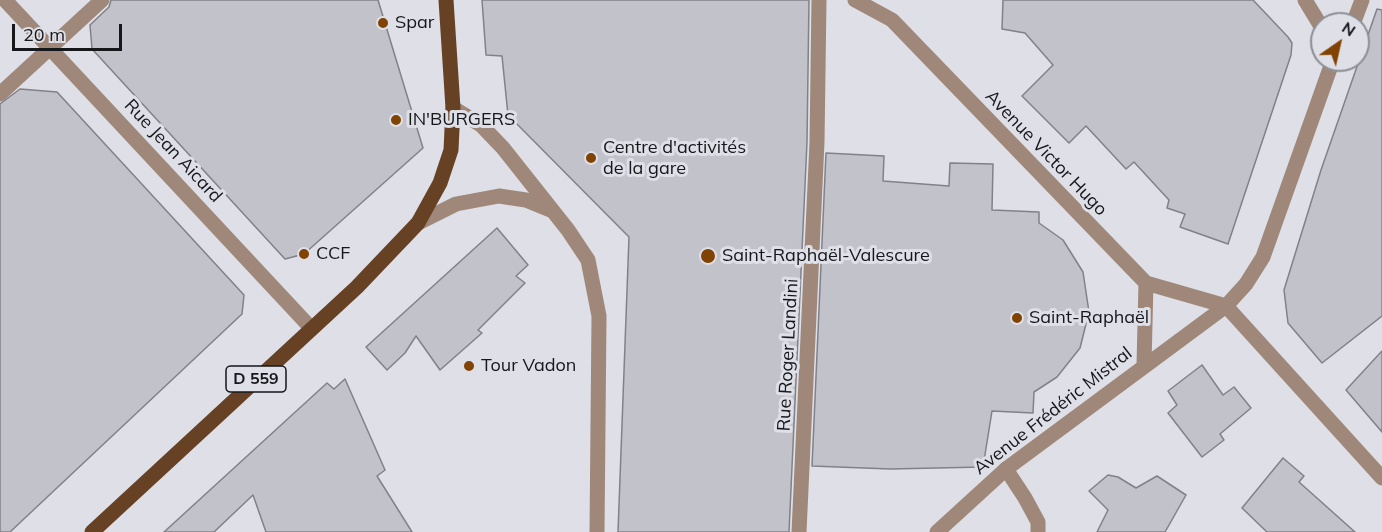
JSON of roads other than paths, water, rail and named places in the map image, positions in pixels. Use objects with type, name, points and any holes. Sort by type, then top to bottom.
[{"type":"main road","name":"D 559","points":[[92,532],[357,287],[418,223],[440,183],[451,150],[453,108],[446,0]]},
{"type":"street","name":"Rue Jean Aicard","points":[[5,0],[311,328]]},
{"type":"street","points":[[0,94],[102,0]]},
{"type":"street","name":"Rue Roger Landini","points":[[799,532],[817,142],[819,0]]},
{"type":"street","name":"Avenue Victor Hugo","points":[[855,0],[892,20],[1146,283]]},
{"type":"street","name":"Avenue Frédéric Mistral","points":[[937,532],[1006,470],[1226,306],[1246,285],[1263,257],[1329,72]]},
{"type":"street","points":[[453,108],[481,125],[504,148],[588,260],[599,316],[597,532]]},
{"type":"street","points":[[418,223],[456,204],[499,196],[526,201],[553,211]]},
{"type":"street","points":[[1144,365],[1146,283],[1226,306],[1382,478]]},
{"type":"street","points":[[1006,470],[1034,514],[1038,532]]},
{"type":"place","name":"Spar","points":[[383,23]]},
{"type":"place","name":"IN'BURGERS","points":[[396,120]]},
{"type":"place","name":"Centre d'activités de la gare","points":[[591,158]]},
{"type":"place","name":"CCF","points":[[304,254]]},
{"type":"place","name":"Saint-Raphaël-Valescure","points":[[708,256]]},
{"type":"place","name":"Saint-Raphaël","points":[[1017,318]]},
{"type":"place","name":"Tour Vadon","points":[[469,366]]}]
